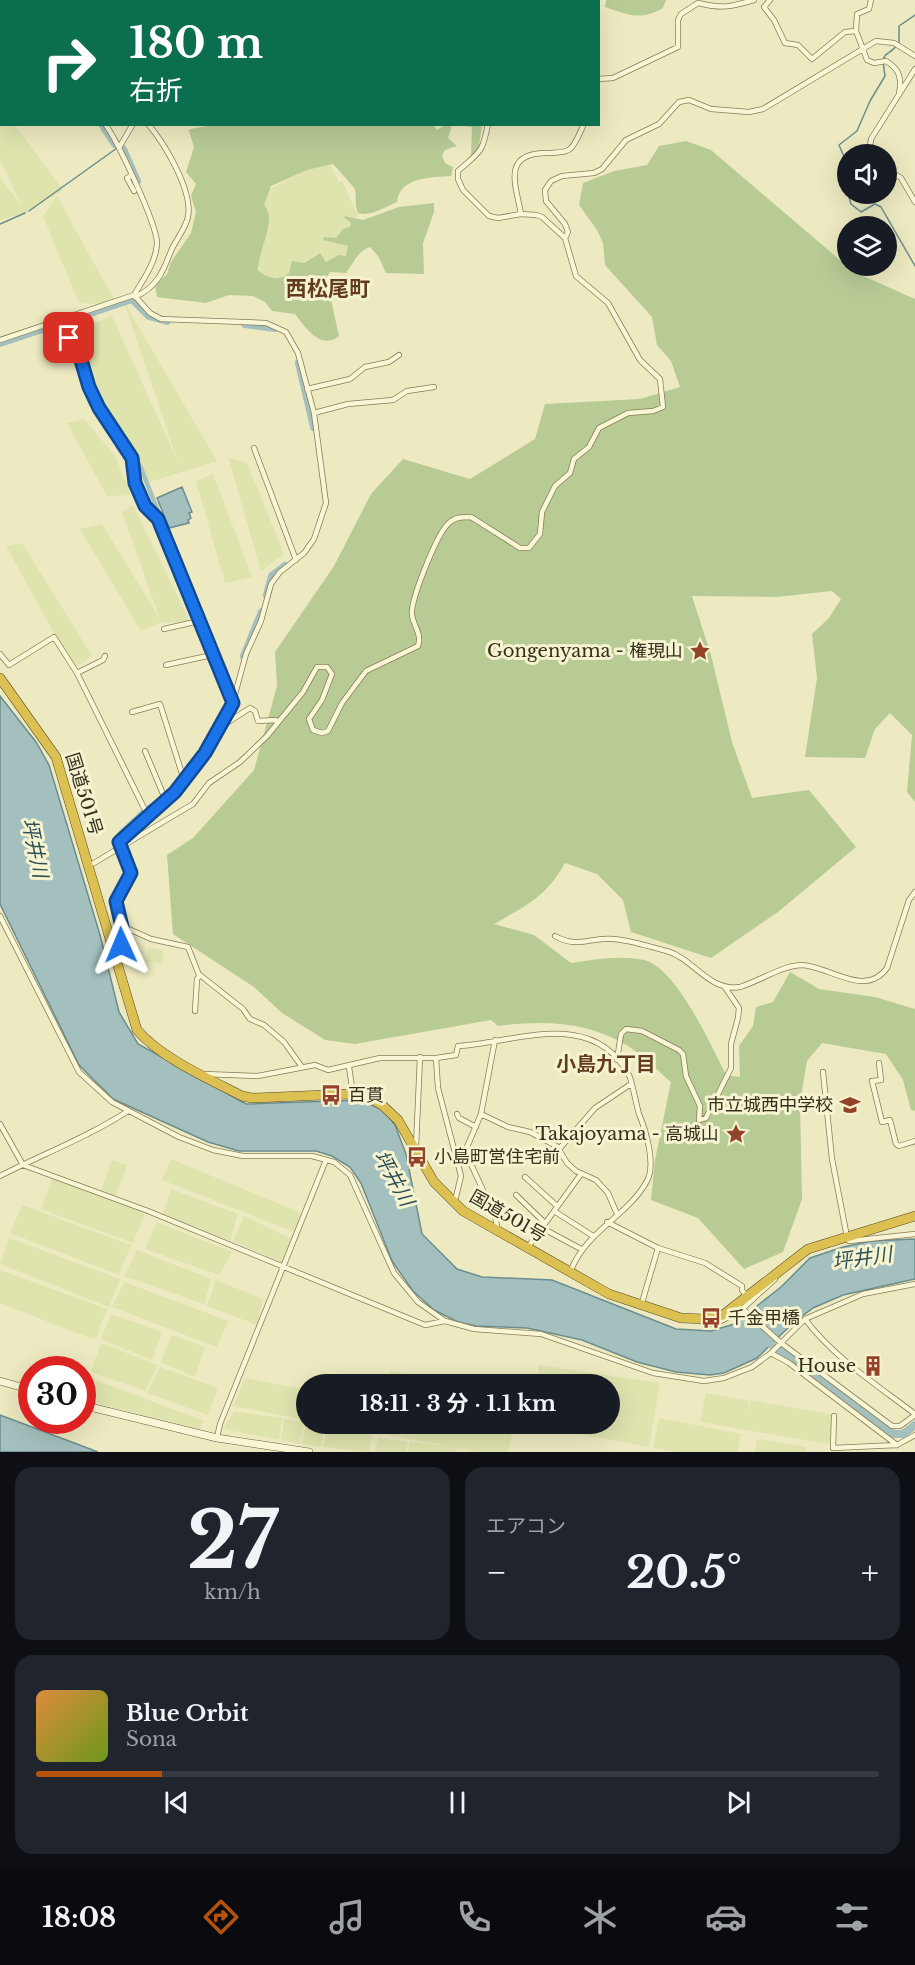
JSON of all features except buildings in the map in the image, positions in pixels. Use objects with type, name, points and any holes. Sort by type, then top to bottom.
[{"type":"highway","name":"国道501号","points":[[0,678],[56,757],[116,955],[125,996],[137,1030],[158,1049],[242,1096],[252,1098],[353,1094],[369,1098],[390,1112],[434,1182],[455,1204],[498,1232],[571,1270],[609,1294],[681,1318],[701,1319],[723,1315],[808,1249],[915,1216]]},
{"type":"street","points":[[600,79],[620,75],[678,47],[678,20],[691,6],[698,3],[714,8],[726,8],[754,0]]},
{"type":"street","points":[[770,0],[764,7],[774,20],[785,43],[798,45],[812,59],[844,32],[856,31]]},
{"type":"street","points":[[871,0],[869,9],[857,14],[856,31],[867,60],[890,63],[898,71],[901,81],[898,94]]},
{"type":"street","points":[[565,238],[568,232],[565,224],[546,201],[545,190],[550,181],[562,176],[594,173],[602,169],[626,140],[659,124],[679,102],[689,100],[711,109],[749,112],[763,109],[876,41],[900,45],[915,56]]},
{"type":"street","points":[[870,144],[915,69]]},
{"type":"street","points":[[106,126],[120,146],[157,244],[153,260],[135,296]]},
{"type":"street","points":[[120,146],[132,126]]},
{"type":"street","points":[[0,340],[135,296],[159,280],[174,244],[183,230],[188,210],[170,153],[150,126]]},
{"type":"street","points":[[89,866],[185,810],[209,783],[240,762],[267,736],[303,692],[317,667],[327,667],[332,674],[322,700],[309,719],[313,730],[322,733],[328,731],[342,703],[366,671],[418,646],[419,632],[411,611],[422,575],[446,525],[462,517],[471,518],[520,548],[529,548],[540,534],[542,512],[555,486],[570,473],[574,459],[589,447],[599,428],[628,413],[653,411],[663,407],[660,379],[640,360],[608,303],[576,276],[565,238],[542,217],[521,214],[498,218],[489,216],[463,190],[458,179],[458,171],[478,155],[483,146],[488,126]]},
{"type":"street","points":[[521,214],[514,187],[514,174],[520,162],[536,153],[563,152],[570,149],[583,126]]},
{"type":"street","points":[[132,175],[127,178],[134,191]]},
{"type":"street","points":[[897,176],[901,178],[915,202]]},
{"type":"street","points":[[116,955],[121,945],[122,927],[117,897],[131,873],[120,849],[121,838],[183,779],[222,726],[233,703],[246,654],[261,621],[271,585],[280,572],[296,559],[314,539],[327,503],[314,413],[295,344],[281,327],[244,321],[161,319],[150,313],[135,296]]},
{"type":"street","points":[[60,322],[78,351],[89,387],[99,408],[129,452],[139,492],[145,506],[158,519],[233,703]]},
{"type":"street","points":[[307,389],[350,379],[365,367],[388,362],[399,355]]},
{"type":"street","points":[[314,413],[348,404],[393,400],[407,391],[434,387]]},
{"type":"street","points":[[254,448],[296,559]]},
{"type":"street","points":[[164,629],[199,621]]},
{"type":"street","points":[[0,654],[9,665],[54,637],[77,673],[145,810]]},
{"type":"street","points":[[166,665],[212,655]]},
{"type":"street","points":[[77,673],[103,660],[105,656]]},
{"type":"street","points":[[132,712],[160,704],[183,779]]},
{"type":"street","points":[[222,726],[224,727],[250,708],[255,711],[258,721],[276,720]]},
{"type":"street","points":[[145,751],[164,799]]},
{"type":"street","points":[[555,936],[568,943],[612,939],[668,951],[678,956],[701,975],[724,986],[740,987],[785,968],[799,965],[853,979],[871,980],[881,976],[887,968],[909,900],[915,892]]},
{"type":"street","points":[[0,916],[79,1072],[112,1102],[178,1137],[234,1155],[295,1155],[334,1162],[350,1175],[394,1273],[418,1302],[445,1321],[474,1329],[541,1334],[653,1373],[696,1380],[715,1380],[739,1374],[772,1353],[805,1319],[863,1294],[915,1284]]},
{"type":"street","points":[[122,927],[151,939],[188,947],[199,975],[243,1009],[250,1019],[264,1025],[284,1042],[302,1067]]},
{"type":"street","points":[[195,1011],[196,979],[199,975]]},
{"type":"street","points":[[617,1060],[621,1034],[626,1029],[642,1031],[679,1050],[683,1054],[686,1076],[700,1106],[699,1120],[706,1118],[731,1068],[731,1044],[738,1018],[738,1008],[724,986]]},
{"type":"street","points":[[204,1074],[258,1076],[315,1065],[328,1070],[350,1067],[380,1058],[436,1058],[456,1055],[458,1046],[479,1046],[495,1040],[540,1034],[571,1034],[592,1040],[617,1060],[629,1074],[645,1132],[651,1164],[650,1175],[640,1191],[581,1249],[571,1270]]},
{"type":"street","points":[[495,1040],[481,1114],[467,1151],[495,1216],[498,1232]]},
{"type":"street","points":[[415,1153],[418,1133],[420,1058]]},
{"type":"street","points":[[436,1058],[438,1088],[461,1176],[455,1204]]},
{"type":"street","points":[[879,1063],[881,1080],[872,1081],[882,1122],[890,1120],[896,1144],[899,1146],[915,1141]]},
{"type":"street","points":[[350,1067],[353,1094]]},
{"type":"street","points":[[823,1072],[832,1159],[847,1237]]},
{"type":"street","points":[[558,1149],[595,1108],[631,1084]]},
{"type":"street","points":[[0,1176],[93,1133],[128,1111]]},
{"type":"street","points":[[458,1114],[459,1118],[476,1127]]},
{"type":"street","points":[[481,1114],[508,1127],[530,1132],[558,1149],[567,1163],[581,1174],[591,1176],[608,1193],[617,1214]]},
{"type":"street","points":[[0,1124],[23,1165],[148,1211],[425,1325],[445,1321]]},
{"type":"street","points":[[217,1438],[220,1424],[326,1160]]},
{"type":"street","points":[[528,1247],[581,1174]]},
{"type":"street","points":[[525,1177],[556,1208],[593,1236]]},
{"type":"street","points":[[516,1196],[543,1225],[581,1249]]},
{"type":"street","points":[[607,1222],[658,1248],[705,1263],[742,1286],[741,1290],[747,1297]]},
{"type":"street","points":[[701,1319],[704,1324],[714,1324],[744,1309],[772,1283],[780,1271],[786,1270],[806,1254],[860,1238],[915,1234]]},
{"type":"street","points":[[641,1306],[658,1248]]},
{"type":"street","points":[[744,1309],[780,1343],[892,1426],[900,1426],[915,1415],[868,1380],[817,1334],[805,1319]]},
{"type":"street","points":[[772,1353],[789,1363],[897,1445]]},
{"type":"street","points":[[789,1363],[796,1354]]},
{"type":"street","points":[[0,1381],[18,1386]]},
{"type":"street","points":[[96,1408],[217,1438],[309,1452]]},
{"type":"street","points":[[834,1416],[833,1448],[897,1445],[915,1436]]},
{"type":"street","points":[[895,1452],[897,1445]]},
{"type":"green space","points":[[606,0],[666,0],[663,8],[641,16],[605,7]]},
{"type":"green space","points":[[0,126],[16,126],[63,190],[25,213],[0,220],[0,177],[23,208],[0,161]]},
{"type":"green space","points":[[207,126],[434,126],[437,130],[443,126],[452,126],[448,138],[457,146],[445,150],[442,155],[445,163],[453,167],[451,176],[427,178],[410,183],[399,194],[397,202],[378,211],[368,214],[358,213],[355,189],[333,164],[307,170],[271,186],[264,205],[269,218],[258,270],[269,277],[277,278],[289,273],[292,261],[304,263],[320,253],[326,262],[339,255],[346,256],[348,246],[323,240],[324,237],[336,238],[343,229],[350,227],[351,223],[343,216],[363,220],[399,207],[434,203],[434,212],[423,243],[424,274],[386,273],[378,256],[370,247],[359,254],[346,273],[330,272],[327,277],[329,284],[340,284],[331,300],[339,336],[326,341],[314,336],[295,314],[272,311],[265,302],[253,296],[229,295],[206,303],[157,297],[155,285],[167,274],[171,262],[191,233],[196,212],[191,196],[196,184],[186,172],[194,147],[190,129]]},
{"type":"green space","points":[[465,126],[482,126],[478,153],[471,158],[472,127]]},
{"type":"green space","points":[[686,141],[711,150],[837,257],[837,276],[863,276],[915,299],[915,802],[907,792],[912,735],[890,713],[875,729],[865,758],[805,757],[817,678],[812,634],[829,618],[841,599],[832,591],[776,597],[692,596],[711,655],[732,742],[752,798],[809,790],[856,847],[778,912],[711,958],[631,932],[623,900],[597,874],[565,863],[551,884],[535,899],[494,924],[534,935],[571,963],[626,958],[644,960],[656,966],[668,977],[692,1010],[726,1075],[740,1077],[739,1046],[753,1026],[756,1007],[773,1002],[790,972],[819,989],[875,997],[915,1009],[915,1111],[911,1110],[903,1080],[886,1054],[822,1043],[807,1061],[800,1103],[802,1199],[783,1252],[744,1269],[698,1218],[651,1200],[655,1160],[671,1082],[634,1050],[597,1031],[581,1027],[549,1023],[498,1026],[491,1020],[355,1044],[325,1040],[282,1013],[254,987],[173,934],[167,855],[193,838],[254,770],[277,686],[275,652],[334,566],[371,494],[403,459],[470,479],[535,439],[545,404],[640,399],[680,387],[671,361],[657,345],[652,317],[605,265],[603,243],[597,230],[579,205],[583,183],[614,171],[647,165],[659,146]]},
{"type":"green space","points":[[330,165],[339,182],[342,181],[358,216],[354,220],[343,216],[351,223],[350,227],[343,229],[336,238],[325,237],[323,240],[348,246],[346,257],[339,255],[326,262],[317,253],[284,278],[271,278],[260,272],[258,263],[262,242],[270,224],[263,205],[268,190],[307,170]]},
{"type":"green space","points":[[57,196],[117,305],[79,303],[43,216]]},
{"type":"green space","points":[[124,302],[217,461],[146,483],[70,334],[112,316],[178,462]]},
{"type":"green space","points":[[84,419],[115,456],[131,495],[107,496],[67,423]]},
{"type":"green space","points":[[228,457],[247,463],[284,554],[261,571]]},
{"type":"green space","points":[[213,474],[252,577],[225,583],[196,481]]},
{"type":"green space","points":[[133,505],[190,622],[162,622],[141,631],[80,529],[102,524],[160,619],[122,512]]},
{"type":"green space","points":[[22,543],[92,656],[74,669],[6,546]]},
{"type":"green space","points":[[148,947],[163,950],[163,964],[146,961]]},
{"type":"green space","points":[[171,1159],[301,1213],[294,1232],[162,1180]]},
{"type":"green space","points":[[112,1160],[127,1165],[115,1198],[100,1193]]},
{"type":"green space","points":[[52,1178],[145,1212],[133,1243],[41,1209]]},
{"type":"green space","points":[[171,1189],[238,1214],[230,1241],[163,1214]]},
{"type":"green space","points":[[22,1205],[131,1245],[119,1275],[10,1233]]},
{"type":"green space","points":[[244,1216],[292,1239],[283,1263],[233,1241]]},
{"type":"green space","points":[[157,1222],[232,1252],[219,1275],[145,1249]]},
{"type":"green space","points":[[9,1238],[120,1279],[109,1307],[0,1264]]},
{"type":"green space","points":[[137,1250],[211,1279],[204,1304],[124,1276]]},
{"type":"green space","points":[[0,1270],[107,1309],[95,1340],[0,1303]]},
{"type":"green space","points":[[216,1280],[263,1299],[257,1325],[207,1306]]},
{"type":"green space","points":[[124,1282],[228,1321],[217,1347],[112,1307]]},
{"type":"green space","points":[[111,1314],[162,1332],[152,1360],[101,1339]]},
{"type":"green space","points":[[172,1335],[205,1347],[195,1377],[161,1362]]},
{"type":"green space","points":[[101,1343],[157,1365],[146,1391],[96,1374],[96,1358]]},
{"type":"green space","points":[[538,1365],[599,1374],[538,1374]]},
{"type":"green space","points":[[160,1367],[218,1388],[208,1415],[147,1393]]},
{"type":"green space","points":[[390,1371],[410,1374],[389,1374]]},
{"type":"green space","points":[[620,1377],[660,1383],[649,1447],[578,1434],[620,1434]]},
{"type":"green space","points":[[245,1378],[296,1388],[296,1418],[233,1406]]},
{"type":"green space","points":[[96,1380],[204,1421],[200,1429],[96,1403]]},
{"type":"green space","points":[[706,1393],[749,1401],[748,1412],[751,1400],[834,1415],[829,1444],[700,1422]]},
{"type":"green space","points":[[234,1411],[282,1418],[279,1440],[223,1429]]},
{"type":"green space","points":[[659,1418],[741,1434],[738,1452],[677,1452],[653,1448]]},
{"type":"green space","points":[[284,1419],[296,1421],[296,1434],[302,1434],[300,1444],[281,1440]]},
{"type":"green space","points":[[304,1434],[323,1434],[321,1447],[301,1444]]},
{"type":"green space","points":[[326,1434],[372,1435],[369,1452],[323,1447]]},
{"type":"green space","points":[[383,1434],[512,1434],[508,1452],[477,1452],[457,1448],[456,1452],[408,1452],[410,1442],[452,1447]]},
{"type":"green space","points":[[378,1438],[408,1442],[406,1452],[375,1452]]},
{"type":"green space","points":[[757,1439],[807,1447],[806,1452],[755,1452]]},
{"type":"water","points":[[182,487],[192,512],[189,513],[191,518],[188,520],[189,523],[169,528],[157,498]]},
{"type":"water","name":"坪井川","points":[[0,696],[36,742],[49,765],[100,935],[119,1012],[138,1044],[246,1104],[361,1100],[385,1111],[395,1125],[406,1154],[422,1234],[457,1269],[482,1277],[552,1280],[676,1329],[711,1331],[734,1324],[781,1287],[810,1258],[843,1247],[871,1241],[915,1239],[915,1279],[843,1295],[813,1308],[792,1324],[757,1358],[724,1373],[710,1375],[676,1372],[637,1362],[582,1340],[527,1328],[476,1326],[458,1322],[434,1310],[413,1291],[392,1261],[361,1183],[350,1167],[332,1156],[316,1151],[239,1151],[208,1142],[113,1099],[79,1065],[0,904]]},
{"type":"water","points":[[0,1415],[18,1422],[18,1434],[50,1434],[98,1452],[0,1452]]},
{"type":"waterway","points":[[840,144],[857,131],[870,101],[885,76],[884,57],[899,42],[899,26],[915,15]]},
{"type":"waterway","points":[[103,126],[115,144]]},
{"type":"waterway","points":[[29,211],[117,148]]},
{"type":"waterway","points":[[123,149],[137,181]]},
{"type":"waterway","points":[[851,204],[861,212],[875,204]]},
{"type":"waterway","points":[[875,204],[881,207],[915,266]]},
{"type":"waterway","points":[[0,224],[25,213]]},
{"type":"waterway","points":[[0,343],[132,299],[149,316],[167,321]]},
{"type":"waterway","points":[[245,324],[275,328]]},
{"type":"waterway","points":[[79,350],[88,379]]},
{"type":"waterway","points":[[299,363],[314,427]]},
{"type":"waterway","points":[[122,438],[141,468],[175,555]]},
{"type":"waterway","points":[[267,595],[272,576],[285,566]]},
{"type":"waterway","points":[[244,656],[262,612]]},
{"type":"waterway","points":[[214,735],[228,710]]},
{"type":"waterway","points":[[146,811],[168,796],[184,776]]},
{"type":"waterway","points":[[121,835],[143,814]]},
{"type":"waterway","points":[[765,1340],[894,1434],[903,1434],[915,1425]]},
{"type":"place","name":"Gongenyama - 権現山","points":[[700,651]]},
{"type":"place","name":"百貫","points":[[331,1095]]},
{"type":"place","name":"市立城西中学校","points":[[850,1105]]},
{"type":"place","name":"Takajoyama - 高城山","points":[[736,1134]]},
{"type":"place","name":"小島町営住宅前","points":[[417,1157]]},
{"type":"place","name":"千金甲橋","points":[[711,1318]]},
{"type":"place","name":"House","points":[[873,1366]]},
{"type":"district","name":"西松尾町","points":[[328,289]]},
{"type":"district","name":"小島九丁目","points":[[606,1064]]},
{"type":"route","points":[[69,338],[78,351],[89,387],[99,408],[132,458],[135,483],[145,506],[158,519],[233,703],[205,753],[175,792],[119,842],[118,845],[131,873],[116,901],[121,917],[121,945]]}]
